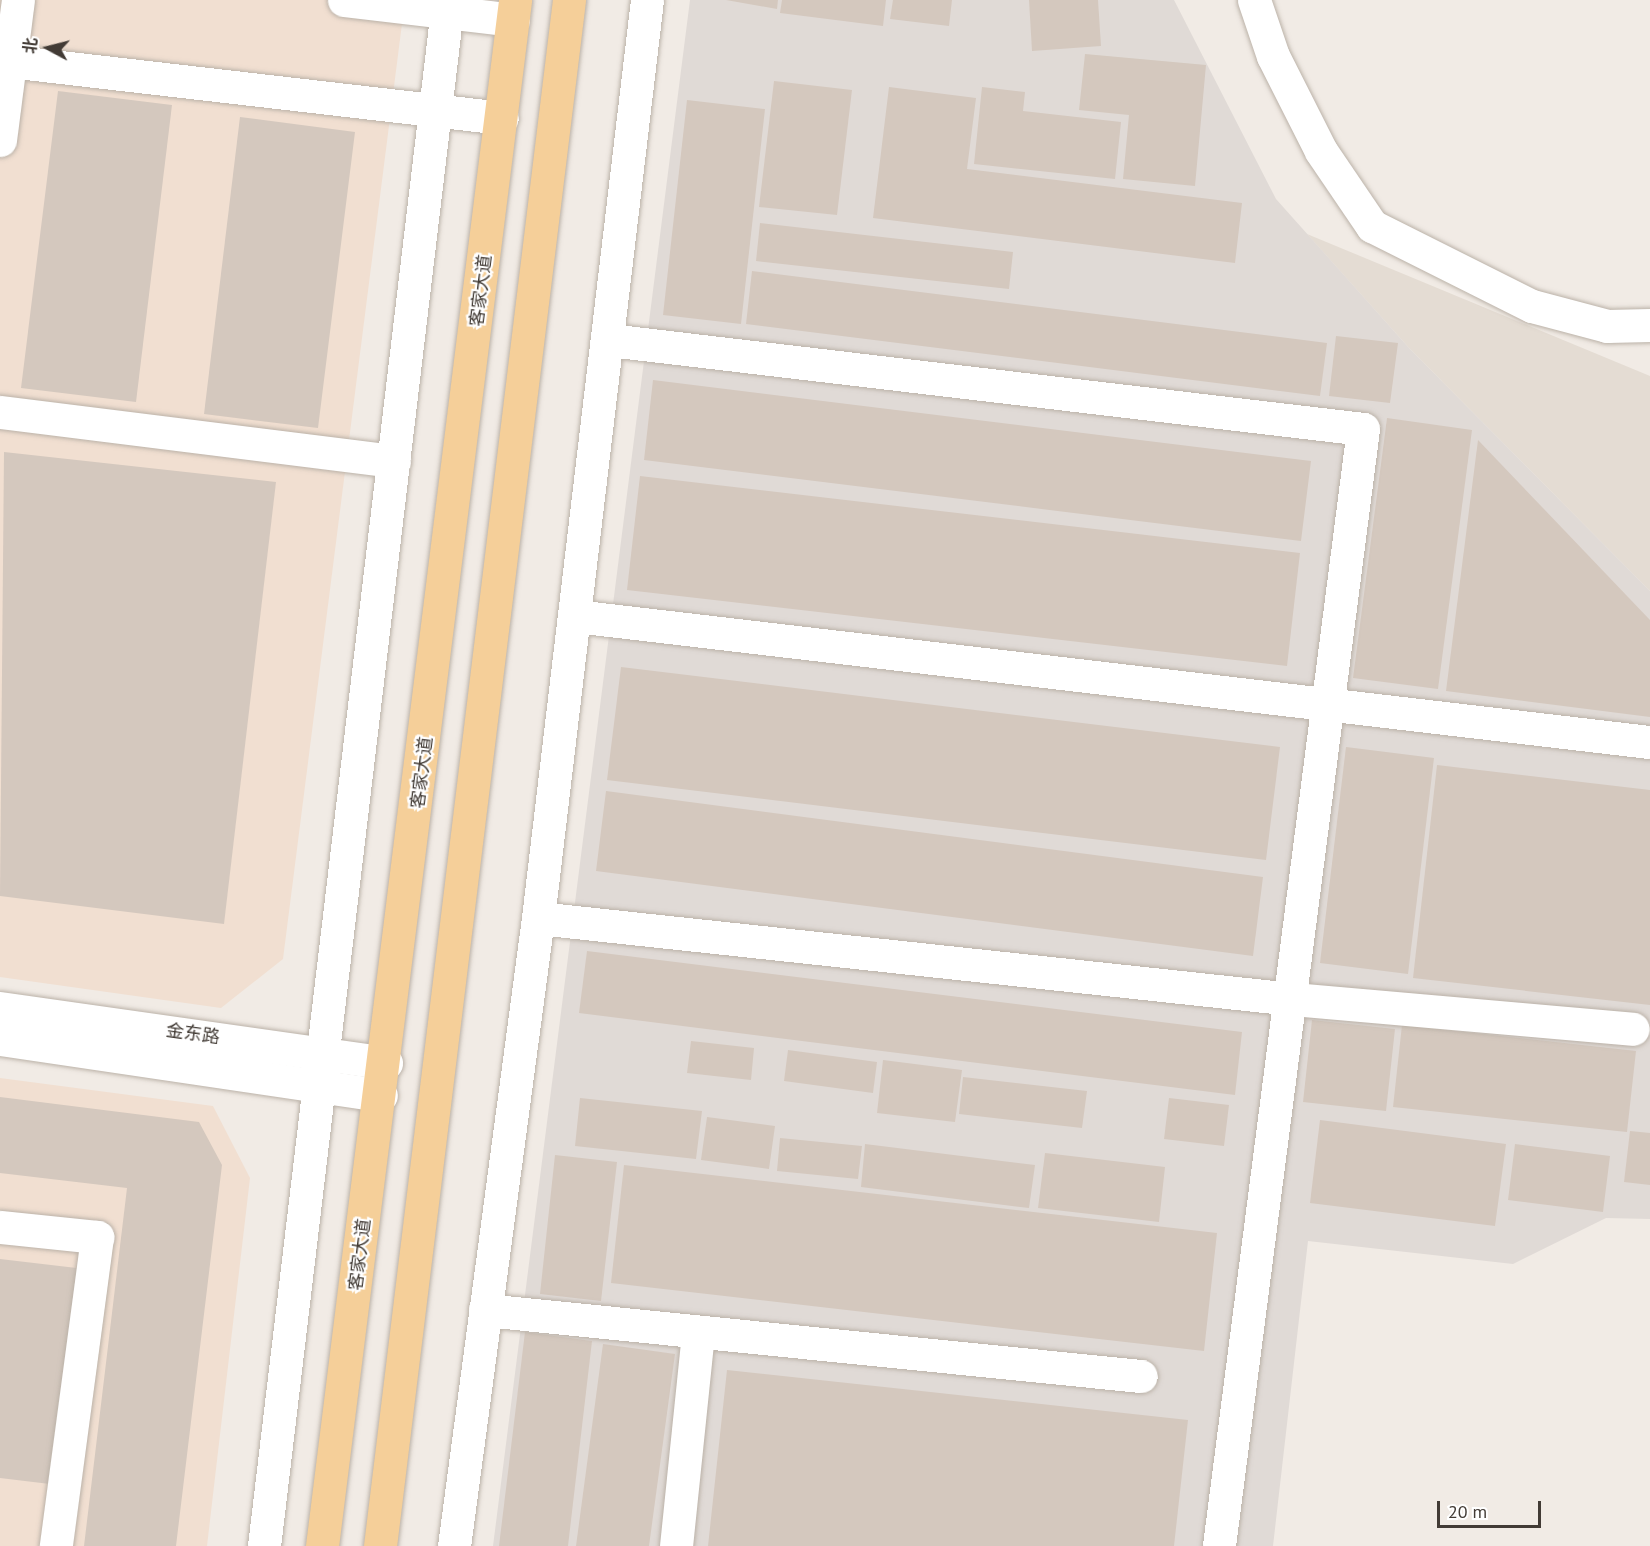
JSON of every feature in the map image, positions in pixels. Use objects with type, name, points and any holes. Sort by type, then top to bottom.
[{"type":"main road","points":[[380,1546],[569,0]]},
{"type":"main road","name":"客家大道","points":[[322,1546],[386,1063],[514,10]]},
{"type":"street","points":[[0,140],[5,60],[18,0]]},
{"type":"street","points":[[344,0],[514,10]]},
{"type":"street","points":[[454,1546],[538,918],[609,340],[647,0]]},
{"type":"street","points":[[1254,0],[1273,56],[1322,151],[1372,226],[1532,306],[1607,326],[1650,325]]},
{"type":"street","points":[[264,1546],[325,1052],[447,6]]},
{"type":"street","points":[[5,60],[502,118]]},
{"type":"street","points":[[609,340],[1363,429],[1292,999],[1219,1546]]},
{"type":"street","points":[[0,412],[394,461]]},
{"type":"street","points":[[575,616],[1650,742]]},
{"type":"street","points":[[538,918],[1292,999],[1632,1029]]},
{"type":"street","name":"金东路","points":[[0,1008],[325,1052],[386,1063]]},
{"type":"street","name":"金东路","points":[[0,1039],[381,1095]]},
{"type":"street","points":[[0,1227],[97,1237],[56,1546]]},
{"type":"street","points":[[485,1310],[1142,1376]]},
{"type":"street","points":[[676,1546],[698,1332]]},
{"type":"shaded area","points":[[0,0],[405,0],[283,959],[221,1008],[0,977]]},
{"type":"shaded area","points":[[690,0],[1174,0],[1276,199],[1410,349],[1650,591],[1650,1219],[1606,1218],[1513,1264],[1308,1241],[1273,1546],[493,1546]]},
{"type":"shaded area","points":[[1307,234],[1650,376],[1650,591],[1410,349]]},
{"type":"shaded area","points":[[0,1078],[213,1106],[250,1178],[207,1546],[0,1546]]},
{"type":"building","points":[[726,0],[778,0],[777,9]]},
{"type":"building","points":[[782,0],[886,0],[883,26],[780,13]]},
{"type":"building","points":[[893,0],[952,0],[949,26],[890,19]]},
{"type":"building","points":[[1029,0],[1098,0],[1101,46],[1032,51]]},
{"type":"building","points":[[1085,54],[1206,65],[1195,186],[1123,179],[1129,115],[1079,110]]},
{"type":"building","points":[[774,81],[852,90],[837,215],[759,207]]},
{"type":"building","points":[[889,87],[976,98],[967,169],[1242,203],[1235,263],[873,218]]},
{"type":"building","points":[[982,87],[1025,92],[1023,111],[1121,122],[1115,179],[974,164]]},
{"type":"building","points":[[58,91],[172,105],[136,402],[21,388]]},
{"type":"building","points":[[687,100],[765,109],[741,324],[663,315]]},
{"type":"building","points":[[240,117],[355,132],[318,428],[204,414]]},
{"type":"building","points":[[760,223],[1013,252],[1009,289],[756,261]]},
{"type":"building","points":[[752,271],[1327,343],[1320,396],[746,324]]},
{"type":"building","points":[[1336,336],[1398,343],[1390,403],[1329,396]]},
{"type":"building","points":[[653,380],[1311,461],[1301,541],[644,460]]},
{"type":"building","points":[[1387,418],[1472,430],[1438,689],[1353,678]]},
{"type":"building","points":[[1478,440],[1650,620],[1650,717],[1446,691]]},
{"type":"building","points":[[4,452],[276,482],[224,924],[0,896]]},
{"type":"building","points":[[640,476],[1300,553],[1287,666],[627,590]]},
{"type":"building","points":[[621,667],[1280,747],[1266,860],[607,780]]},
{"type":"building","points":[[1346,747],[1434,758],[1408,974],[1320,963]]},
{"type":"building","points":[[1437,765],[1650,790],[1650,1005],[1413,978]]},
{"type":"building","points":[[606,791],[1263,877],[1253,956],[596,871]]},
{"type":"building","points":[[587,951],[1242,1032],[1235,1095],[579,1013]]},
{"type":"building","points":[[1312,1020],[1395,1029],[1386,1111],[1303,1102]]},
{"type":"building","points":[[1402,1025],[1636,1051],[1627,1132],[1393,1107]]},
{"type":"building","points":[[691,1041],[754,1048],[751,1080],[687,1073]]},
{"type":"building","points":[[788,1050],[877,1062],[873,1093],[784,1081]]},
{"type":"building","points":[[883,1060],[962,1070],[955,1122],[877,1113]]},
{"type":"building","points":[[963,1077],[1087,1091],[1082,1128],[959,1114]]},
{"type":"building","points":[[0,1097],[199,1122],[222,1165],[176,1546],[84,1546],[127,1188],[0,1173]]},
{"type":"building","points":[[580,1098],[702,1111],[696,1159],[575,1146]]},
{"type":"building","points":[[1169,1098],[1229,1105],[1224,1146],[1164,1139]]},
{"type":"building","points":[[707,1117],[775,1126],[769,1169],[701,1160]]},
{"type":"building","points":[[1320,1120],[1506,1144],[1495,1226],[1310,1203]]},
{"type":"building","points":[[1630,1131],[1650,1133],[1650,1185],[1624,1182]]},
{"type":"building","points":[[780,1138],[862,1146],[858,1179],[777,1171]]},
{"type":"building","points":[[865,1144],[1035,1165],[1029,1208],[861,1187]]},
{"type":"building","points":[[1515,1144],[1610,1156],[1603,1212],[1508,1200]]},
{"type":"building","points":[[1045,1153],[1165,1167],[1159,1222],[1038,1208]]},
{"type":"building","points":[[555,1155],[617,1162],[601,1301],[540,1294]]},
{"type":"building","points":[[624,1165],[1217,1233],[1204,1351],[611,1283]]},
{"type":"building","points":[[0,1259],[85,1269],[58,1485],[0,1478]]},
{"type":"building","points":[[525,1332],[592,1341],[568,1546],[499,1546]]},
{"type":"building","points":[[603,1344],[675,1354],[649,1546],[576,1546]]},
{"type":"building","points":[[727,1370],[1188,1420],[1174,1546],[708,1546]]}]
